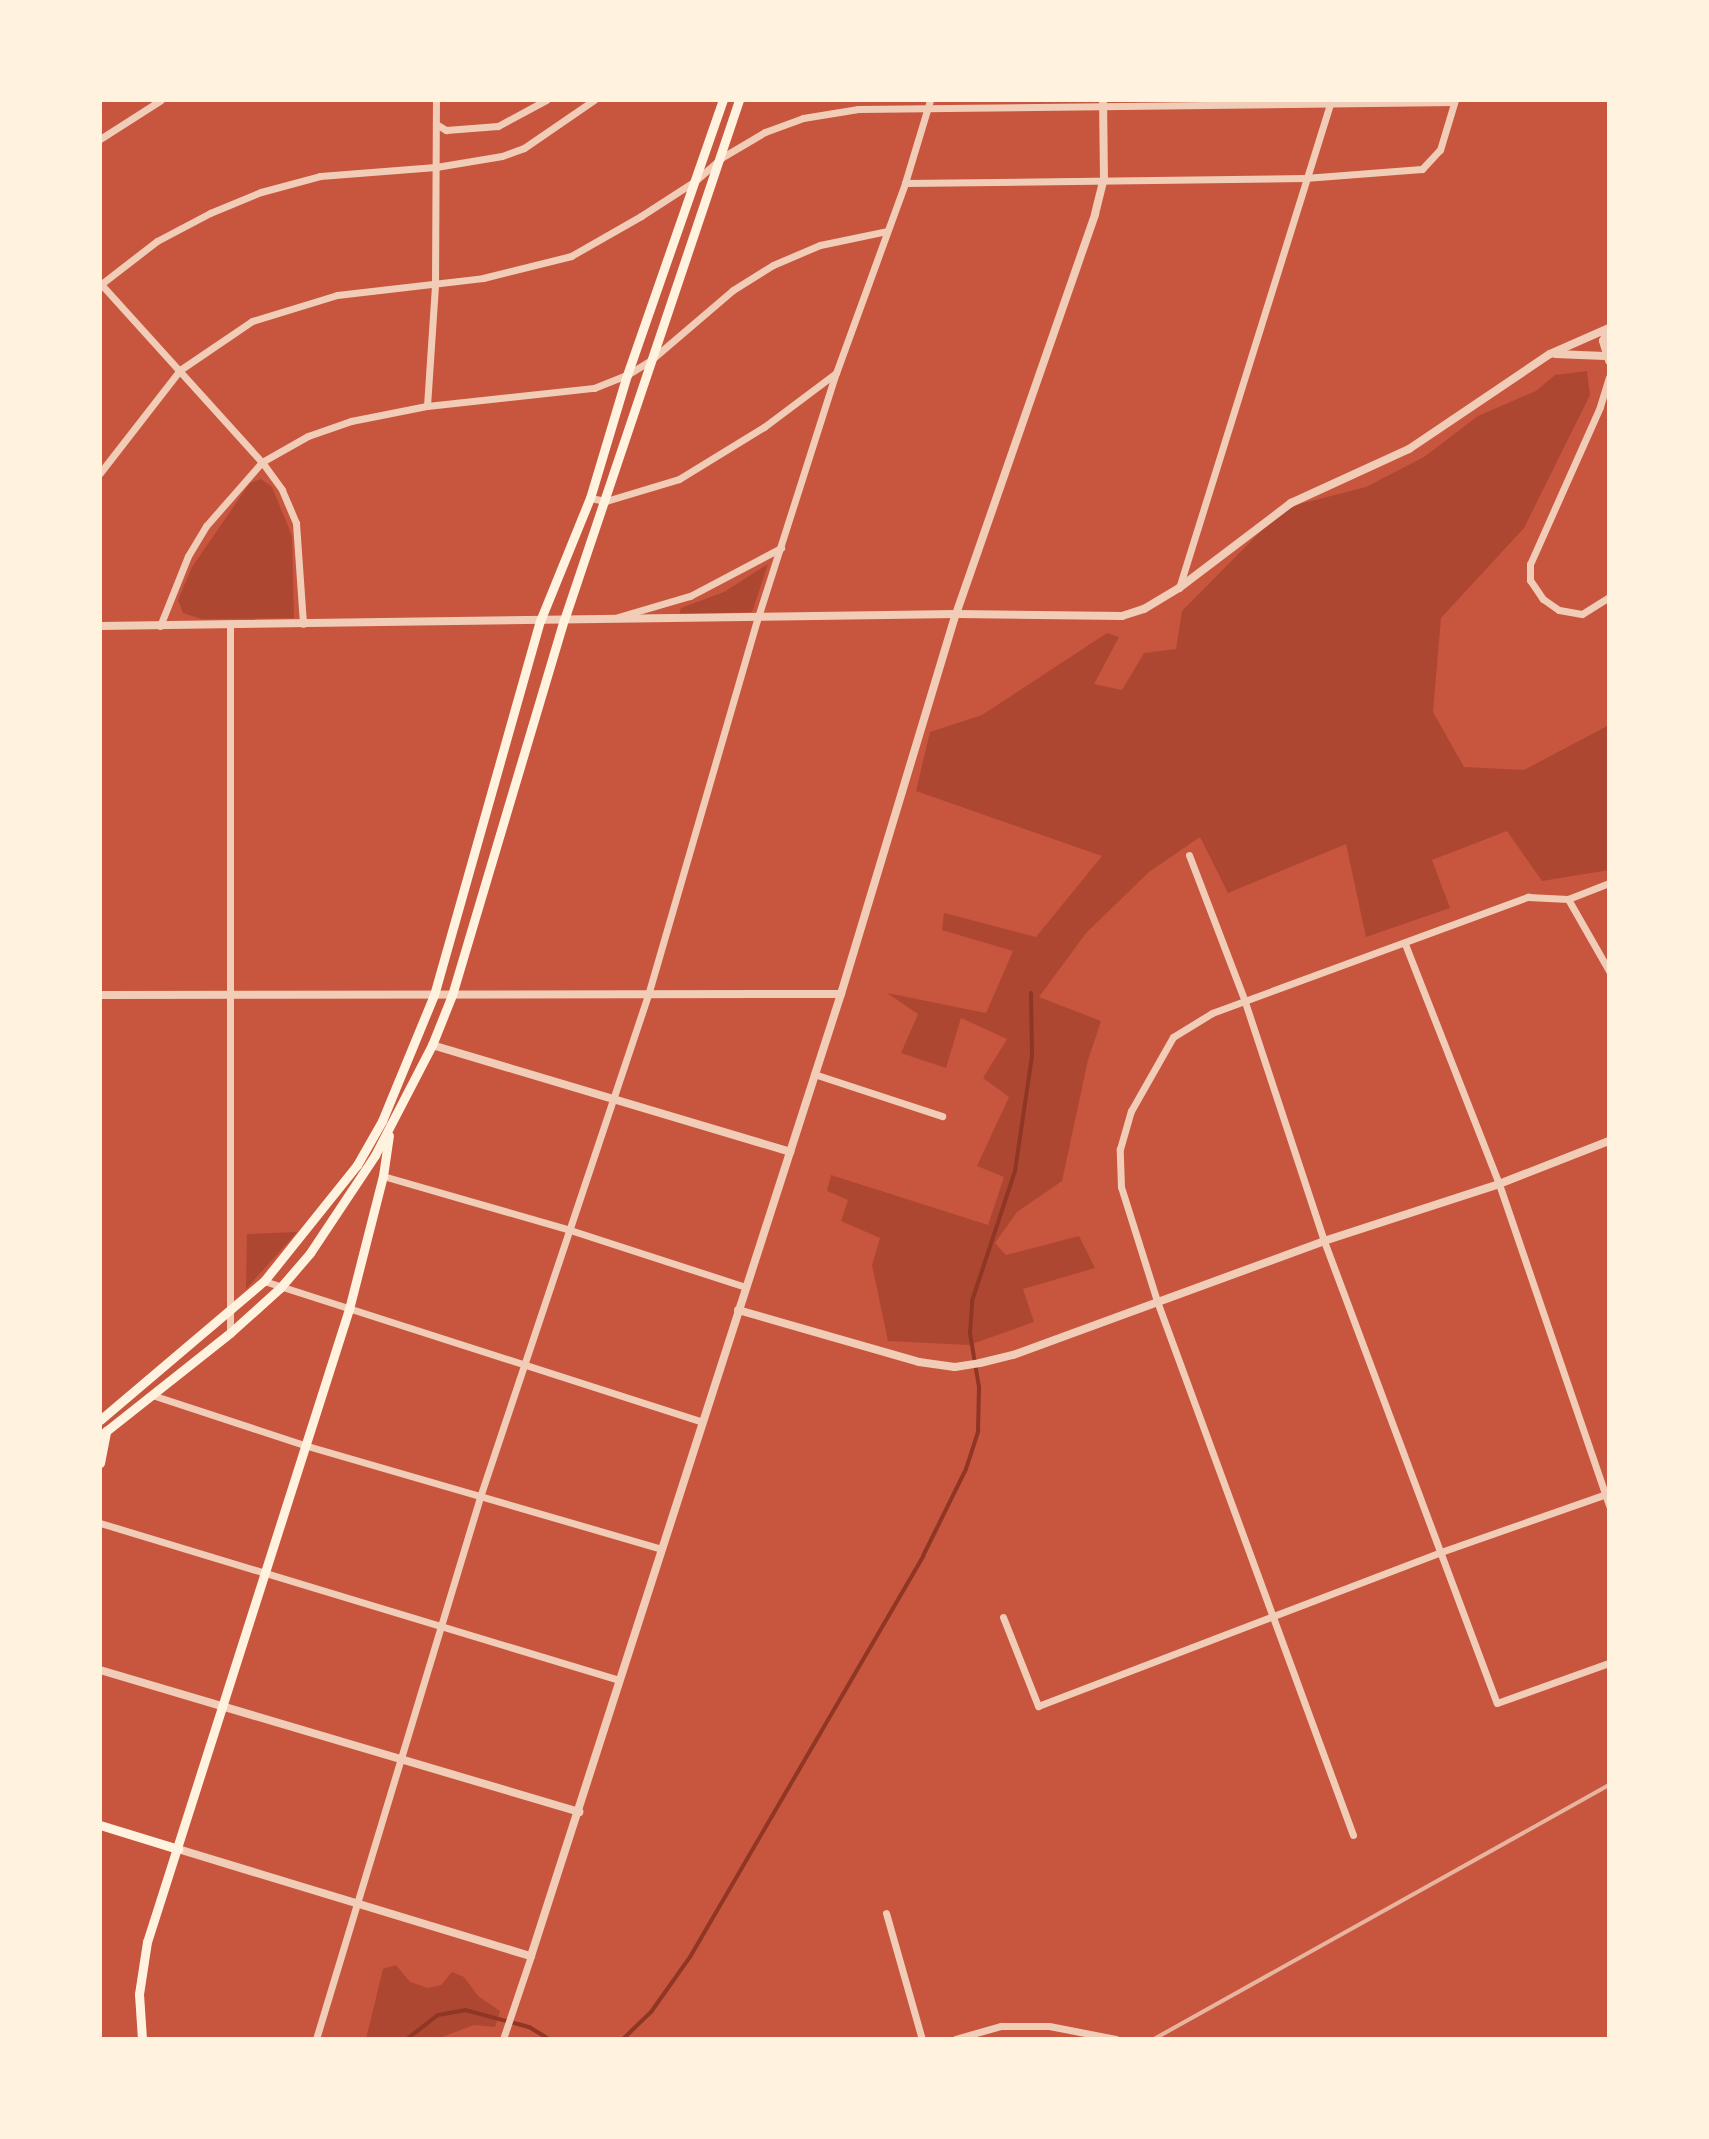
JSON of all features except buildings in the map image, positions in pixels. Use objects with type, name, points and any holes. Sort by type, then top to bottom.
[{"type":"main road","points":[[100,1420],[264,1281],[357,1165],[382,1121],[434,995],[540,621],[590,498],[627,375],[723,100]]},
{"type":"main road","points":[[103,1433],[155,1396],[280,1288],[333,1223],[390,1130],[432,1045],[452,995],[564,620],[739,100]]},
{"type":"main road","points":[[142,2039],[139,1994],[147,1942],[349,1309],[383,1176],[390,1130]]},
{"type":"main road","points":[[100,1463],[103,1433],[110,1412]]},
{"type":"main road","points":[[100,1825],[178,1849]]},
{"type":"street","points":[[100,139],[161,100]]},
{"type":"street","points":[[427,406],[435,285],[436,100]]},
{"type":"street","points":[[436,124],[446,130],[498,126],[546,100]]},
{"type":"street","points":[[303,624],[296,523],[291,505],[262,462],[100,284],[157,241],[261,192],[320,176],[436,167],[502,156],[524,148],[594,100]]},
{"type":"street","points":[[100,473],[180,370],[252,321],[304,304],[377,289],[435,285],[525,270],[571,256],[695,181],[721,158],[765,132],[828,112],[929,104],[1454,101],[1440,150],[1422,169],[1305,178],[905,183]]},
{"type":"street","points":[[1179,588],[1331,102]]},
{"type":"street","points":[[316,2039],[481,1494],[567,1229],[648,995],[757,620],[836,373],[905,183],[929,104]]},
{"type":"street","points":[[504,2036],[579,1812],[701,1421],[841,994],[956,614],[1104,179],[1103,104]]},
{"type":"street","points":[[160,626],[188,556],[206,526],[262,462],[308,436],[351,421],[427,406],[594,388],[627,375],[651,360],[733,290],[773,265],[820,245],[887,231]]},
{"type":"street","points":[[1550,354],[1607,358],[1603,341],[1609,328]]},
{"type":"street","points":[[100,626],[757,620],[956,614],[1122,616],[1144,609],[1179,588],[1291,503],[1409,449],[1550,354],[1609,328]]},
{"type":"street","points":[[590,498],[606,501],[679,479],[713,460],[836,373]]},
{"type":"street","points":[[1609,377],[1600,407],[1530,564],[1530,580],[1543,599],[1559,610],[1582,614],[1609,597]]},
{"type":"street","points":[[610,619],[690,596],[781,548]]},
{"type":"street","points":[[230,625],[230,1333]]},
{"type":"street","points":[[1189,855],[1244,999],[1324,1241],[1438,1553],[1497,1703],[1609,1663]]},
{"type":"street","points":[[1353,1835],[1157,1301],[1121,1187],[1120,1149],[1131,1111],[1173,1037],[1244,999],[1405,944],[1528,897],[1568,899],[1609,883]]},
{"type":"street","points":[[1568,899],[1609,971]]},
{"type":"street","points":[[1405,944],[1499,1184],[1609,1506]]},
{"type":"street","points":[[100,995],[841,994]]},
{"type":"street","points":[[432,1045],[790,1152]]},
{"type":"street","points":[[814,1074],[942,1116]]},
{"type":"street","points":[[738,1310],[919,1362],[955,1367],[1013,1355],[1324,1241],[1499,1184],[1609,1141]]},
{"type":"street","points":[[383,1176],[567,1229],[745,1287]]},
{"type":"street","points":[[264,1281],[701,1421]]},
{"type":"street","points":[[155,1396],[304,1445],[481,1494],[661,1549]]},
{"type":"street","points":[[1003,1617],[1038,1706],[1438,1553],[1607,1494]]},
{"type":"street","points":[[100,1523],[619,1680]]},
{"type":"street","points":[[100,1670],[579,1812]]},
{"type":"street","points":[[178,1849],[356,1906],[531,1956]]},
{"type":"street","points":[[886,1913],[922,2039]]},
{"type":"street","points":[[955,2039],[1001,2026],[1049,2026],[1116,2039]]},
{"type":"shaded area","points":[[1587,371],[1590,395],[1524,528],[1441,618],[1433,712],[1464,767],[1524,770],[1609,725],[1609,870],[1542,881],[1507,831],[1432,860],[1450,908],[1366,937],[1346,844],[1228,893],[1200,837],[1149,872],[1086,933],[1039,997],[1101,1021],[1088,1060],[1062,1181],[1017,1212],[995,1243],[1006,1255],[1079,1236],[1095,1268],[1023,1289],[1034,1322],[969,1345],[888,1341],[872,1265],[880,1238],[841,1221],[848,1200],[827,1191],[831,1175],[988,1225],[1004,1177],[977,1166],[1009,1097],[983,1078],[1007,1039],[961,1018],[946,1068],[901,1053],[918,1014],[887,993],[986,1013],[1013,951],[942,930],[944,913],[1036,937],[1102,856],[916,791],[930,732],[982,715],[1107,633],[1119,637],[1094,684],[1122,690],[1144,653],[1176,649],[1182,611],[1284,508],[1366,487],[1424,457],[1478,416],[1536,391],[1555,375]]},
{"type":"shaded area","points":[[261,479],[272,487],[292,536],[294,618],[202,619],[183,613],[178,600],[192,567],[250,483]]},
{"type":"shaded area","points":[[768,564],[752,612],[679,615],[681,608],[724,592]]},
{"type":"shaded area","points":[[297,1232],[246,1289],[247,1234]]},
{"type":"shaded area","points":[[396,1965],[410,1982],[428,1988],[441,1985],[452,1972],[464,1977],[478,1996],[500,2011],[495,2027],[474,2025],[437,2039],[366,2039],[383,1969]]},
{"type":"waterway","points":[[623,2039],[651,2012],[690,1957],[923,1556],[966,1469],[978,1431],[979,1387],[970,1333],[972,1301],[1015,1171],[1032,1056],[1031,993]]},
{"type":"waterway","points":[[407,2039],[438,2015],[465,2010],[529,2027],[549,2039]]},
{"type":"railway","points":[[1154,2039],[1609,1785]]}]
